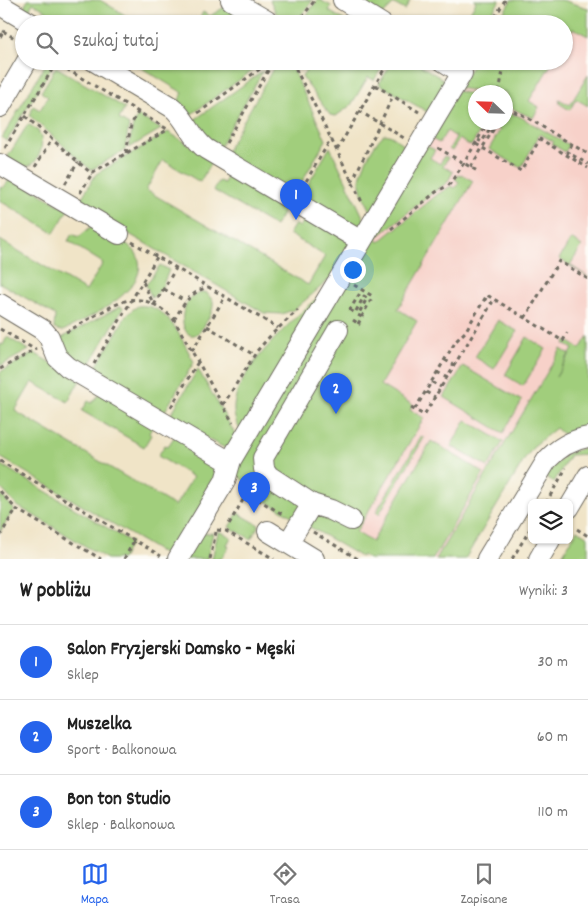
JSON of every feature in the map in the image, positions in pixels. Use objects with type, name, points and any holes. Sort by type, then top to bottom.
[{"type":"street","points":[[231,0],[256,15]]},
{"type":"street","points":[[342,0],[367,15]]},
{"type":"street","points":[[0,5],[17,15]]},
{"type":"street","points":[[0,107],[22,70]]},
{"type":"street","points":[[109,70],[173,108],[198,142],[355,237]]},
{"type":"street","points":[[223,458],[243,440],[355,237],[379,228],[420,142],[462,72],[458,70]]},
{"type":"street","points":[[2,156],[27,180],[119,234]]},
{"type":"street","points":[[0,304],[40,328],[48,336],[59,359],[68,367],[223,458]]},
{"type":"street","points":[[351,520],[331,510],[312,504],[269,476],[264,469],[263,458],[353,325]]},
{"type":"street","points":[[487,559],[546,460],[567,444],[588,437]]},
{"type":"street","points":[[178,559],[225,481],[223,458]]},
{"type":"street","points":[[573,501],[588,476]]},
{"type":"street","points":[[288,543],[312,504]]},
{"type":"street","points":[[268,531],[314,559]]},
{"type":"street","points":[[539,559],[548,544]]},
{"type":"path","points":[[303,15],[314,0]]},
{"type":"path","points":[[496,15],[505,0]]},
{"type":"path","points":[[4,32],[15,39]]},
{"type":"path","points":[[2,156],[51,70]]},
{"type":"path","points":[[68,70],[131,110],[138,112],[168,130]]},
{"type":"path","points":[[219,156],[268,70]]},
{"type":"path","points":[[297,70],[352,182],[379,228],[449,184],[484,130]]},
{"type":"path","points":[[336,150],[384,70]]},
{"type":"path","points":[[500,85],[503,72]]},
{"type":"path","points":[[375,85],[433,121]]},
{"type":"path","points":[[352,182],[393,96]]},
{"type":"path","points":[[359,111],[380,124],[464,163],[479,172]]},
{"type":"path","points":[[513,111],[521,114],[588,154]]},
{"type":"path","points":[[126,153],[131,125],[138,112]]},
{"type":"path","points":[[25,116],[92,174]]},
{"type":"path","points":[[471,167],[493,130],[490,128],[482,142],[477,142]]},
{"type":"path","points":[[27,180],[52,139]]},
{"type":"path","points":[[294,201],[331,139]]},
{"type":"path","points":[[477,142],[482,148],[521,171],[540,139],[588,167]]},
{"type":"path","points":[[572,144],[567,152],[588,167]]},
{"type":"path","points":[[57,197],[78,162]]},
{"type":"path","points":[[119,234],[278,328]]},
{"type":"path","points":[[86,377],[157,256]]},
{"type":"path","points":[[525,318],[559,261],[588,279]]},
{"type":"path","points":[[154,305],[176,268]]},
{"type":"path","points":[[143,281],[154,305]]},
{"type":"path","points":[[174,320],[185,302],[196,292],[208,287]]},
{"type":"path","points":[[164,289],[185,302]]},
{"type":"path","points":[[353,325],[350,310],[362,290]]},
{"type":"path","points":[[353,325],[362,317],[373,296],[366,292]]},
{"type":"path","points":[[485,299],[492,303],[424,415],[413,408],[426,392],[458,338],[466,330],[487,295],[563,341],[568,334]]},
{"type":"path","points":[[350,310],[355,313],[364,296],[367,298],[358,315],[362,317]]},
{"type":"path","points":[[192,351],[225,297]]},
{"type":"path","points":[[0,369],[120,303],[132,300],[154,305],[166,312],[174,320],[243,440]]},
{"type":"path","points":[[223,405],[254,355],[278,328],[300,309]]},
{"type":"path","points":[[472,321],[478,325]]},
{"type":"path","points":[[207,326],[254,355]]},
{"type":"path","points":[[466,330],[473,334]]},
{"type":"path","points":[[445,360],[454,365]]},
{"type":"path","points":[[162,422],[198,362]]},
{"type":"path","points":[[437,372],[447,378]]},
{"type":"path","points":[[432,382],[441,387]]},
{"type":"path","points":[[426,392],[435,397]]},
{"type":"path","points":[[0,461],[165,559]]},
{"type":"path","points":[[548,499],[568,464]]},
{"type":"path","points":[[0,491],[16,509],[101,559]]},
{"type":"path","points":[[0,536],[16,509]]},
{"type":"path","points":[[577,529],[588,536]]},
{"type":"path","points":[[194,533],[224,530],[274,559]]},
{"type":"path","points":[[512,559],[528,533]]},
{"type":"path","points":[[124,559],[134,540]]},
{"type":"shaded area","points":[[511,0],[562,0],[588,8],[588,421],[537,421],[455,559],[369,559],[347,546],[411,408],[379,385],[417,321],[345,278],[470,70],[573,70],[573,15],[502,15]]},
{"type":"green space","points":[[28,0],[100,0],[125,15],[53,15],[33,3],[27,13],[22,10]]},
{"type":"green space","points":[[270,0],[313,0],[302,15],[277,15]]},
{"type":"green space","points":[[317,0],[320,0],[331,6],[329,11],[335,15],[307,15]]},
{"type":"green space","points":[[352,0],[410,1],[405,10],[394,4],[382,15],[377,15]]},
{"type":"green space","points":[[474,0],[500,0],[491,15],[468,15],[476,2]]},
{"type":"green space","points":[[511,0],[562,0],[588,8],[588,36],[573,28],[573,15],[502,15]]},
{"type":"green space","points":[[228,5],[245,15],[212,15]]},
{"type":"green space","points":[[42,70],[50,70],[7,141],[2,138]]},
{"type":"green space","points":[[54,70],[61,70],[125,108],[119,119],[129,125],[125,150],[91,170],[30,116],[33,106],[40,110],[48,97],[41,92]]},
{"type":"green space","points":[[145,70],[253,70],[186,118],[177,103],[183,93]]},
{"type":"green space","points":[[272,70],[293,70],[326,140],[294,195],[225,154]]},
{"type":"green space","points":[[306,70],[380,70],[374,80],[368,77],[351,105],[336,116],[330,115],[302,77]]},
{"type":"green space","points":[[388,70],[428,70],[449,83],[431,114],[379,84]]},
{"type":"green space","points":[[470,70],[548,70],[529,101],[539,107],[533,118],[513,109],[513,85],[468,85],[468,90],[459,88]]},
{"type":"green space","points":[[263,71],[218,150],[190,123]]},
{"type":"green space","points":[[588,75],[588,106],[576,99],[570,110],[560,104],[559,99],[570,105]]},
{"type":"green space","points":[[457,91],[468,93],[468,130],[481,130],[471,146],[459,139],[452,151],[449,149],[456,137],[447,131],[439,143],[430,138]]},
{"type":"green space","points":[[513,114],[569,145],[565,152],[552,144],[554,142],[540,134],[521,168],[489,149],[500,130],[513,130]]},
{"type":"green space","points":[[138,116],[161,129],[129,148],[133,124]]},
{"type":"green space","points":[[28,124],[38,131],[40,136],[41,147],[38,158],[25,167],[5,161]]},
{"type":"green space","points":[[168,132],[213,159],[200,182],[163,160],[146,190],[308,285],[325,256],[289,234],[295,224],[300,227],[307,215],[354,243],[337,273],[295,309],[282,314],[264,313],[78,204],[96,174]]},
{"type":"green space","points":[[385,134],[392,136],[410,150],[372,213],[361,191],[360,178],[372,149]]},
{"type":"green space","points":[[425,145],[435,150],[430,158],[440,164],[444,156],[448,158],[443,166],[453,172],[447,183],[376,238],[379,242],[438,194],[451,186],[455,188],[459,182],[455,179],[458,175],[460,176],[461,174],[473,181],[398,309],[417,321],[380,385],[413,405],[410,410],[424,418],[356,532],[372,542],[431,441],[484,473],[433,559],[369,559],[362,555],[361,557],[256,495],[232,468]]},
{"type":"green space","points":[[330,147],[366,223],[361,230],[300,198]]},
{"type":"green space","points":[[231,170],[288,204],[275,226],[213,190],[219,181],[224,183]]},
{"type":"green space","points":[[12,177],[68,210],[54,233],[0,201],[0,187],[3,188]]},
{"type":"green space","points":[[93,225],[133,249],[140,266],[136,279],[115,301],[101,311],[63,331],[54,329],[55,315],[0,283],[0,240],[86,291],[103,263],[68,241],[72,234],[79,237]]},
{"type":"green space","points":[[571,239],[582,246],[570,265],[588,277],[559,259]]},
{"type":"green space","points":[[160,265],[169,270],[161,289],[152,298],[146,285]]},
{"type":"green space","points":[[327,289],[242,432],[235,418],[235,402],[241,384],[252,366],[283,330]]},
{"type":"green space","points":[[206,292],[213,301],[212,311],[204,326],[196,334],[190,335],[185,330],[183,313],[187,304],[194,296]]},
{"type":"green space","points":[[121,306],[123,308],[86,371],[67,360],[58,340]]},
{"type":"green space","points":[[138,306],[149,306],[166,316],[179,334],[194,362],[162,416],[92,374],[126,316]]},
{"type":"green space","points":[[498,320],[517,331],[494,369],[475,357]]},
{"type":"green space","points":[[588,336],[588,428],[565,436],[556,428],[535,445],[465,559],[436,559],[561,349],[569,354],[556,377],[573,349],[564,344],[566,340],[580,349]]},
{"type":"green space","points":[[7,337],[29,350],[0,366],[0,344],[3,345]]},
{"type":"green space","points":[[527,337],[546,349],[523,386],[505,375]]},
{"type":"green space","points":[[34,353],[80,380],[68,402],[32,382],[15,411],[175,506],[193,477],[158,456],[165,445],[168,446],[175,436],[221,464],[223,474],[172,559],[0,457],[0,372]]},
{"type":"green space","points":[[463,366],[522,401],[503,433],[444,397]]},
{"type":"green space","points":[[198,369],[238,439],[229,450],[168,419]]},
{"type":"green space","points":[[101,392],[154,424],[149,433],[151,435],[144,447],[82,411],[88,401],[92,403]]},
{"type":"green space","points":[[466,420],[503,442],[488,467],[451,446]]},
{"type":"green space","points":[[421,437],[424,438],[379,514],[376,512]]},
{"type":"green space","points":[[588,446],[588,454],[570,455],[554,482],[544,476],[566,454]]},
{"type":"green space","points":[[0,464],[131,542],[122,559],[107,559],[16,505],[0,487]]},
{"type":"green space","points":[[0,494],[14,509],[0,532]]},
{"type":"green space","points":[[238,513],[259,525],[251,539],[229,527]]},
{"type":"green space","points":[[577,530],[588,537],[588,559],[560,559],[569,544],[573,544],[573,537]]},
{"type":"green space","points":[[218,532],[231,537],[227,545],[229,547],[221,559],[212,559]]},
{"type":"green space","points":[[213,533],[207,559],[184,559],[199,534]]},
{"type":"place","name":"Salon Fryzjerski Damsko - Męski","points":[[296,220]]},
{"type":"place","name":"Muszelka","points":[[336,414]]},
{"type":"place","name":"Bon ton Studio","points":[[254,513]]}]
